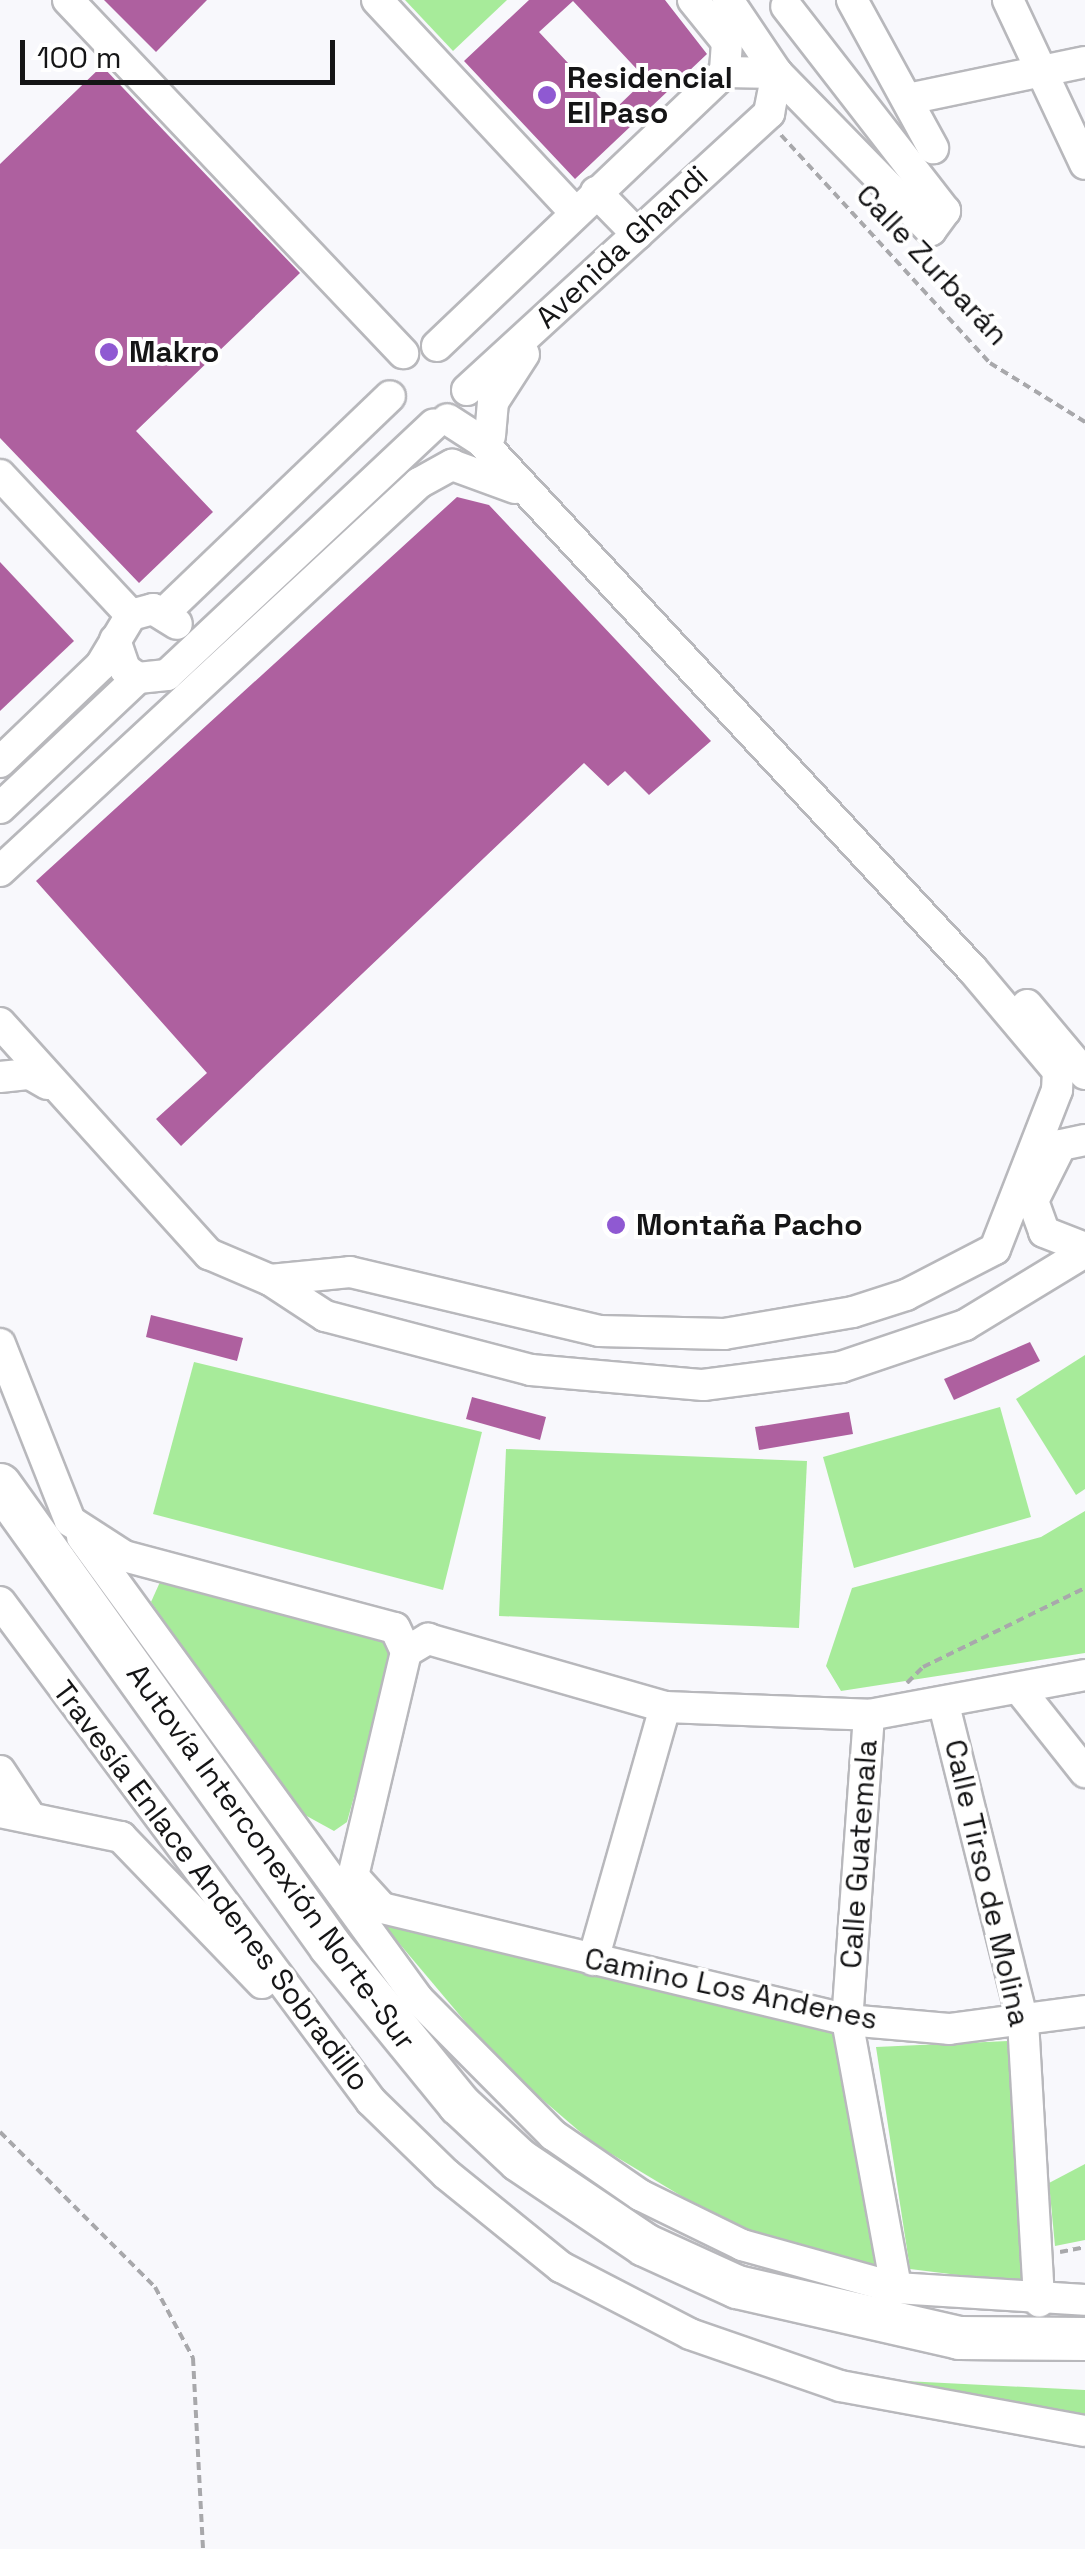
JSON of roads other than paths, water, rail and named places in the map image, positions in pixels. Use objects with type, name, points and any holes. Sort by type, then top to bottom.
[{"type":"highway","name":"Autovía Interconexión Norte-Sur","points":[[0,1485],[362,1987],[459,2104],[518,2160],[645,2245],[737,2287],[959,2338],[1085,2339]]},
{"type":"highway","name":"Autovía Interconexión Norte-Sur","points":[[0,1536],[306,1961],[415,2097],[506,2184],[592,2244],[686,2292],[800,2335],[1002,2368],[1085,2366]]},
{"type":"street","points":[[68,0],[404,354]]},
{"type":"street","points":[[377,0],[585,202],[637,234]]},
{"type":"street","points":[[693,0],[726,42],[724,72],[777,72]]},
{"type":"street","points":[[852,0],[934,148]]},
{"type":"street","points":[[1008,0],[1085,164]]},
{"type":"street","points":[[730,2],[777,72],[931,230],[946,211],[786,6]]},
{"type":"street","points":[[908,100],[1085,62]]},
{"type":"street","name":"Avenida Ghandi","points":[[437,346],[724,72]]},
{"type":"street","name":"Avenida Ghandi","points":[[182,660],[764,116],[777,72]]},
{"type":"street","points":[[490,436],[501,387],[558,307]]},
{"type":"street","points":[[437,346],[463,367],[453,408],[412,421],[390,396],[390,373],[404,354],[437,346]]},
{"type":"street","points":[[0,762],[116,640],[164,613],[390,396]]},
{"type":"street","points":[[453,408],[490,436],[526,494]]},
{"type":"street","points":[[270,1280],[350,1272],[552,1323],[662,1334],[788,1328],[906,1295],[995,1248],[1051,1117],[1058,1071],[991,992],[526,494],[453,408]]},
{"type":"street","points":[[391,464],[455,450],[526,494]]},
{"type":"street","points":[[0,870],[419,483],[439,470],[466,466],[526,494]]},
{"type":"street","points":[[0,475],[116,640],[118,660],[138,678]]},
{"type":"street","points":[[0,808],[138,678],[167,676],[182,660],[184,634],[164,613]]},
{"type":"street","points":[[991,992],[1013,990],[1085,1074]]},
{"type":"street","points":[[991,992],[1040,1032],[1072,1083],[1034,1218],[1060,1244],[1085,1250]]},
{"type":"street","points":[[0,1023],[47,1084],[209,1254],[270,1280],[325,1316],[531,1370],[703,1385],[804,1375],[919,1344],[1041,1285],[1085,1250]]},
{"type":"street","points":[[0,1076],[30,1074],[47,1084]]},
{"type":"street","points":[[1050,1160],[1061,1145],[1085,1140]]},
{"type":"street","points":[[0,1344],[70,1521],[124,1556],[368,1614],[395,1628],[406,1652],[428,1638],[665,1707],[872,1715],[944,1705],[1085,1674]]},
{"type":"street","points":[[0,1411],[70,1521],[418,1999],[553,2135],[640,2196],[742,2245],[896,2288],[1039,2302],[1085,2300]]},
{"type":"street","name":"Travesía Enlace Andenes Sobradillo","points":[[0,1602],[310,2024],[371,2101],[446,2174],[560,2267],[690,2334],[840,2386],[1085,2431]]},
{"type":"street","name":"Camino Los Andenes","points":[[406,1652],[354,1876],[382,1908],[847,2020],[950,2029],[1085,2011]]},
{"type":"street","points":[[1020,1690],[1085,1772]]},
{"type":"street","name":"Calle Tirso de Molina","points":[[944,1705],[1024,2021],[1039,2302]]},
{"type":"street","points":[[593,1960],[665,1707]]},
{"type":"street","name":"Calle Guatemala","points":[[872,1715],[847,2020],[896,2288]]},
{"type":"street","points":[[0,1771],[14,1813],[121,1836],[310,2024]]},
{"type":"place","name":"Residencial El Paso","points":[[547,95]]},
{"type":"place","name":"Makro","points":[[109,352]]},
{"type":"place","name":"Montaña Pacho","points":[[616,1225]]}]
